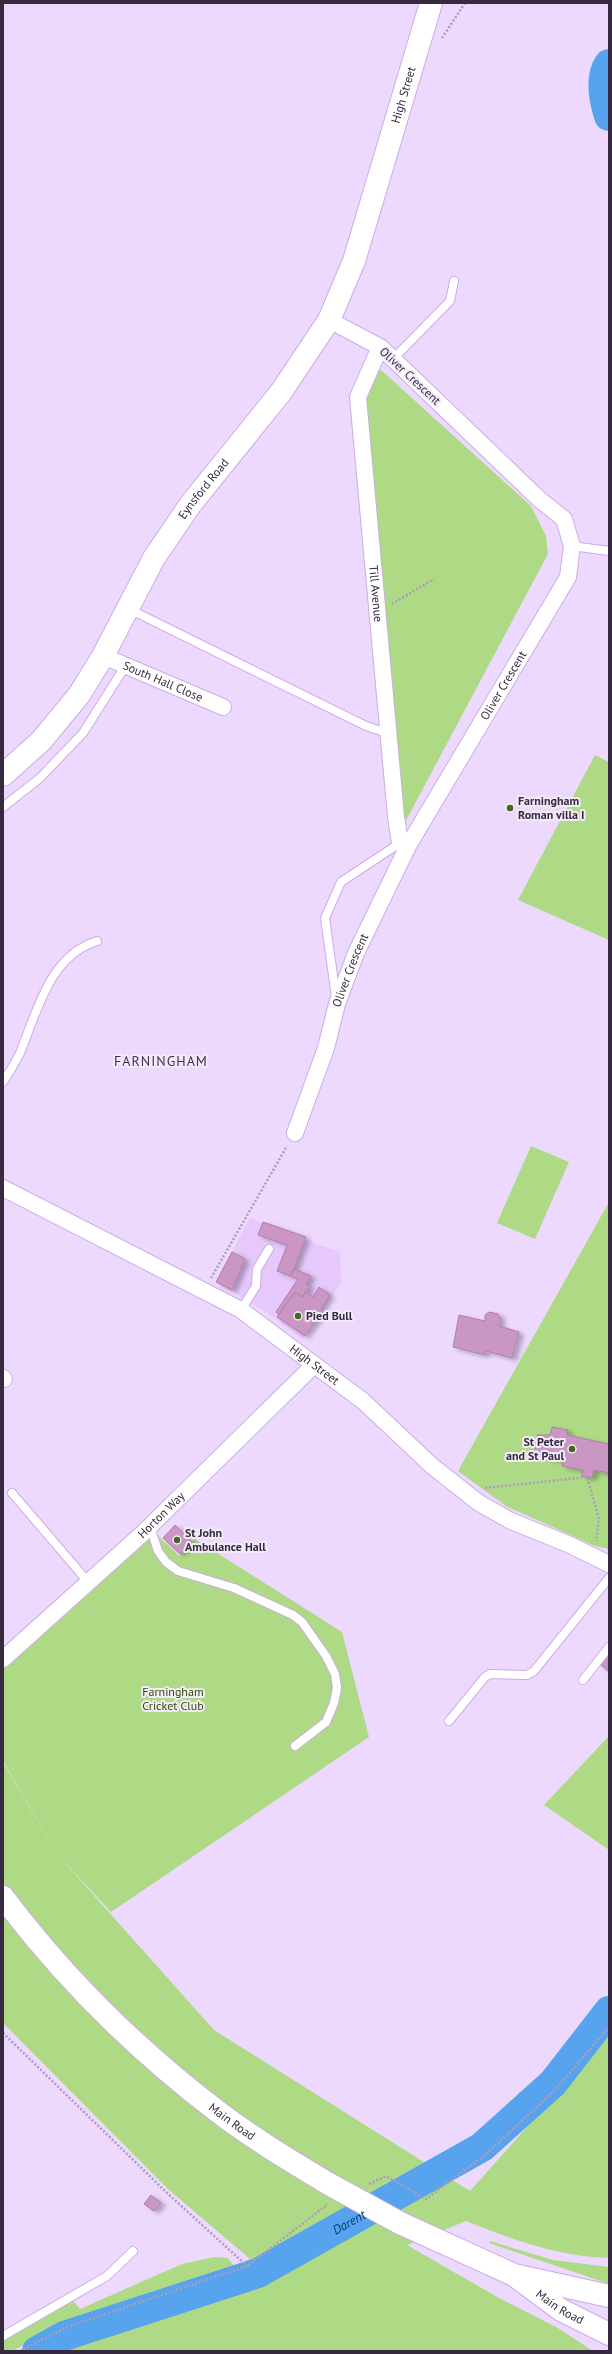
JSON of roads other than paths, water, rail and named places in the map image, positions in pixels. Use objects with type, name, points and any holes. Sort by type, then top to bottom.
[{"type":"main road","name":"High Street","points":[[376,187],[431,3]]},
{"type":"main road","name":"Eynsford Road","points":[[3,775],[41,741],[79,695],[103,656],[154,558],[190,505],[281,392],[329,320],[354,261],[376,187]]},
{"type":"main road","name":"Main Road","points":[[3,1897],[46,1951],[90,1999],[176,2079],[330,2193],[514,2275],[609,2296]]},
{"type":"main road","name":"Main Road","points":[[514,2275],[560,2310],[609,2334]]},
{"type":"street","name":"Oliver Crescent","points":[[295,1133],[326,1048],[337,1004],[356,953],[404,845],[568,577],[572,546],[564,519],[539,499],[393,359],[380,348],[329,320]]},
{"type":"street","name":"Till Avenue","points":[[380,348],[358,397],[390,734],[396,817],[404,845]]},
{"type":"street","name":"South Hall Close","points":[[103,656],[223,707]]},
{"type":"street","name":"High Street","points":[[3,1188],[241,1310],[313,1366],[363,1401],[460,1490],[499,1515],[594,1556],[609,1564]]},
{"type":"street","name":"Horton Way","points":[[3,1659],[89,1583],[150,1526],[313,1366]]},
{"type":"lane","points":[[393,359],[450,301],[454,281]]},
{"type":"lane","points":[[572,546],[609,551]]},
{"type":"lane","points":[[128,609],[366,726],[390,734]]},
{"type":"lane","points":[[3,807],[40,778],[83,733],[126,665]]},
{"type":"lane","points":[[337,1004],[325,918],[341,882],[404,845]]},
{"type":"lane","points":[[3,1082],[19,1054],[34,1009],[65,958],[83,945],[97,941]]},
{"type":"lane","points":[[241,1310],[256,1286],[257,1269],[269,1249]]},
{"type":"lane","points":[[12,1493],[89,1583]]},
{"type":"lane","points":[[150,1526],[158,1551],[166,1562],[178,1570],[234,1588],[293,1615],[302,1622],[326,1656],[335,1674],[336,1688],[334,1703],[326,1722],[295,1746]]},
{"type":"lane","points":[[449,1721],[485,1677],[490,1674],[527,1675],[534,1671],[609,1578]]},
{"type":"lane","points":[[583,1680],[609,1647]]},
{"type":"lane","points":[[3,2336],[107,2276],[133,2251]]},
{"type":"waterway","name":"Darent","points":[[609,64],[603,82],[605,103],[609,116]]},
{"type":"waterway","name":"Darent","points":[[37,2351],[64,2336],[258,2273],[482,2147],[553,2083],[609,2011]]},
{"type":"place","name":"Farningham Roman villa I","points":[[510,808]]},
{"type":"place","name":"Pied Bull","points":[[298,1316]]},
{"type":"place","name":"St Peter and St Paul","points":[[572,1449]]},
{"type":"place","name":"St John Ambulance Hall","points":[[177,1540]]},
{"type":"district","name":"FARNINGHAM","points":[[161,1061]]},
{"type":"park label","name":"Farningham Cricket Club","points":[[173,1699]]}]
